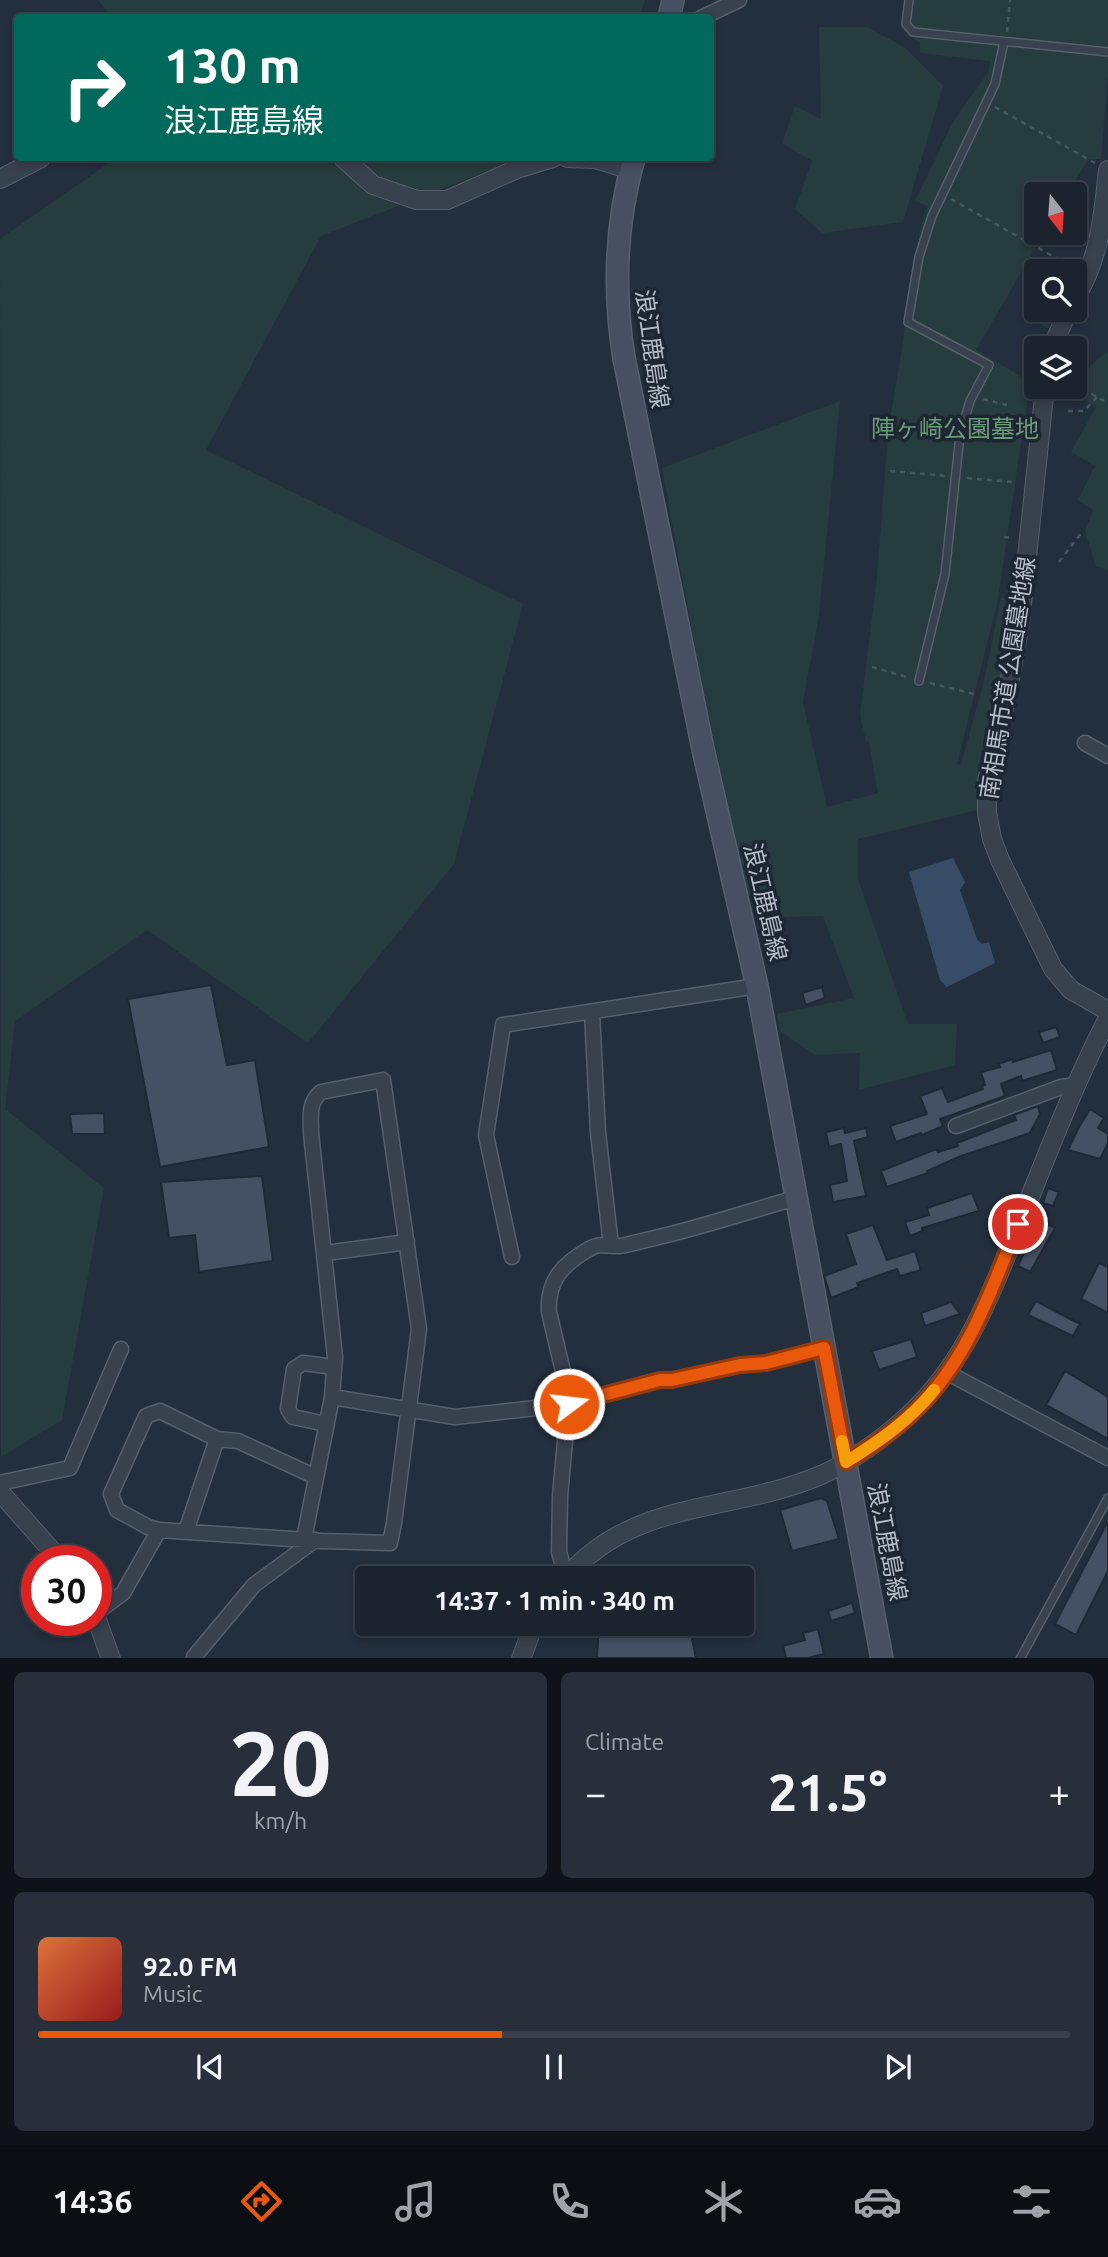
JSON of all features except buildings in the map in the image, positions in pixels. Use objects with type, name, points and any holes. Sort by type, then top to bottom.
[{"type":"main road","name":"浪江鹿島線","points":[[632,164],[618,235],[616,284],[619,329],[684,662],[757,986],[882,1658]]},
{"type":"street","points":[[709,14],[739,0]]},
{"type":"street","points":[[0,179],[35,161]]},
{"type":"street","points":[[346,161],[373,185],[417,200],[447,200],[517,169],[543,161]]},
{"type":"street","points":[[610,161],[632,164]]},
{"type":"street","points":[[1087,275],[1099,244],[1108,170]]},
{"type":"street","name":"南相馬市道 公園墓地線","points":[[1044,399],[1020,623],[987,781],[987,813],[992,839],[1000,860],[1053,970],[1071,990],[1108,1011]]},
{"type":"street","points":[[1085,743],[1108,756]]},
{"type":"street","points":[[512,1257],[486,1135],[503,1025],[757,986]]},
{"type":"street","points":[[592,1012],[597,1120],[611,1245]]},
{"type":"street","points":[[579,1566],[607,1541],[639,1524],[783,1488],[821,1475],[846,1462],[914,1413],[948,1373],[982,1312],[1077,1085],[1108,1018]]},
{"type":"street","points":[[194,1657],[254,1585],[310,1540],[316,1477],[332,1397],[334,1367],[326,1253],[310,1106],[321,1091],[383,1080],[419,1329],[390,1543],[310,1540],[159,1530],[117,1510],[111,1494],[146,1416],[160,1411],[217,1439],[238,1441],[316,1477]]},
{"type":"street","points":[[956,1126],[1061,1087],[1077,1085]]},
{"type":"street","points":[[563,1566],[559,1552],[559,1496],[569,1404],[549,1312],[551,1286],[564,1265],[602,1243],[620,1246],[796,1198]]},
{"type":"street","points":[[326,1253],[407,1242]]},
{"type":"street","points":[[332,1397],[455,1417],[569,1404],[660,1380],[672,1380],[740,1365],[766,1363],[824,1348]]},
{"type":"street","points":[[0,1483],[70,1468],[121,1349]]},
{"type":"street","points":[[326,1424],[293,1417],[288,1409],[294,1369],[303,1363],[334,1367]]},
{"type":"street","points":[[948,1373],[1108,1458]]},
{"type":"street","points":[[186,1531],[217,1439]]},
{"type":"street","points":[[0,1492],[47,1545]]},
{"type":"street","points":[[112,1602],[123,1593],[159,1530]]},
{"type":"street","points":[[103,1636],[111,1658]]},
{"type":"street","points":[[521,1658],[529,1636]]},
{"type":"lane","points":[[909,0],[906,24],[913,32],[1108,52]]},
{"type":"lane","points":[[919,681],[940,600],[964,415],[989,365],[908,322],[919,257],[943,194],[998,74],[1004,42]]},
{"type":"lane","points":[[1020,1658],[1108,1497]]},
{"type":"path","points":[[1004,42],[1010,0]]},
{"type":"path","points":[[986,102],[1084,158]]},
{"type":"path","points":[[943,194],[1058,259]]},
{"type":"path","points":[[1087,391],[1108,403]]},
{"type":"path","points":[[972,397],[1007,405]]},
{"type":"path","points":[[1068,411],[1084,411],[1097,397]]},
{"type":"path","points":[[1059,562],[1082,532]]},
{"type":"green space","points":[[98,0],[645,0],[640,14],[110,14]]},
{"type":"green space","points":[[904,0],[1108,0],[1108,76],[1101,159],[1088,159],[1074,182],[1024,182],[1024,245],[1037,245],[1029,259],[1024,259],[1024,267],[976,350],[1024,378],[1024,399],[1028,399],[998,599],[957,764],[961,765],[984,681],[1001,597],[1009,600],[996,803],[978,810],[858,839],[858,879],[908,1024],[957,1024],[955,1065],[859,1090],[860,1053],[815,1055],[780,1031],[777,1014],[854,998],[823,916],[775,917],[747,894],[699,670],[662,468],[840,401],[819,615],[803,702],[827,807],[878,793],[869,742],[866,741],[860,715],[877,576],[889,423],[914,260],[928,206],[915,201],[953,122],[989,71],[990,61],[920,53],[920,42],[908,35],[903,26]]},
{"type":"green space","points":[[819,27],[867,27],[904,47],[943,86],[903,222],[822,233],[795,209],[812,161],[782,143],[795,106],[821,119]]},
{"type":"green space","points":[[112,161],[513,161],[321,236],[206,450],[523,604],[454,864],[308,1043],[147,930],[15,1021],[5,1109],[104,1188],[62,1420],[1,1457],[0,239]]},
{"type":"green space","points":[[1037,322],[1052,322],[1048,329]]},
{"type":"green space","name":"陣ヶ崎公園墓地","points":[[1108,351],[1108,570],[1096,566],[1085,531],[1093,510],[1078,500],[1095,466],[1071,452],[1096,407],[1084,399],[1087,399],[1090,366]]},
{"type":"water","points":[[953,858],[965,882],[960,890],[977,939],[982,944],[989,942],[995,963],[947,987],[940,980],[909,872]]},
{"type":"slow traffic","points":[[842,1441],[846,1462],[914,1413],[934,1390]]},
{"type":"route","points":[[569,1404],[660,1380],[672,1380],[740,1365],[766,1363],[824,1348],[846,1462],[914,1413],[948,1373],[982,1312],[1018,1224]]}]
